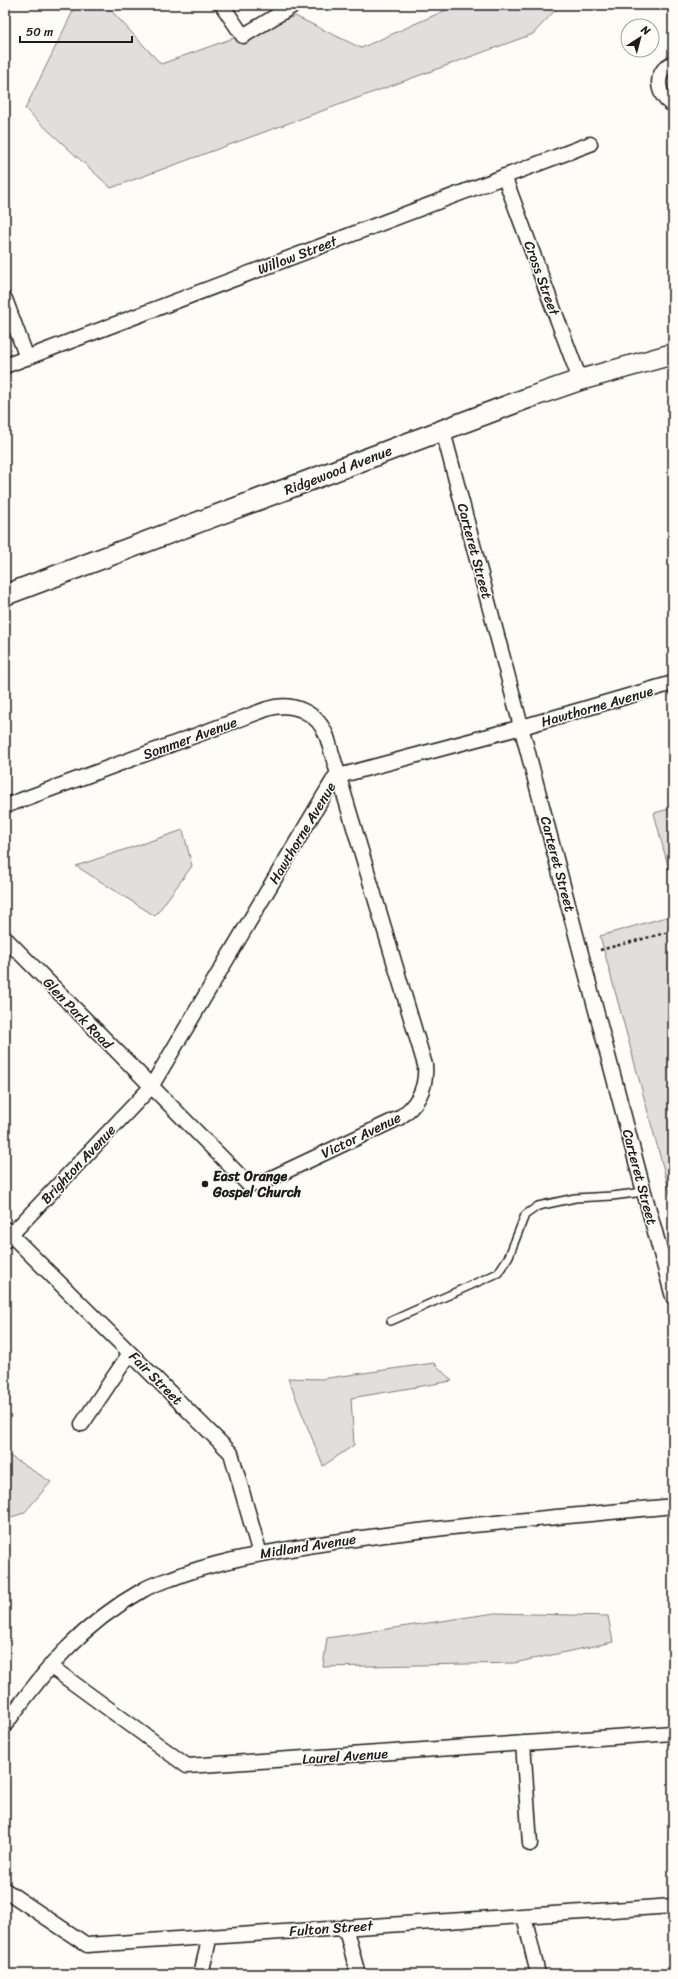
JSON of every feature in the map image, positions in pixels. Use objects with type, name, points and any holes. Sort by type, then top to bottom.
[{"type":"street","points":[[222,5],[243,36],[294,5]]},
{"type":"street","points":[[673,63],[664,69],[659,82],[662,96],[673,105]]},
{"type":"street","name":"Willow Street","points":[[5,366],[590,144]]},
{"type":"street","name":"Cross Street","points":[[504,176],[580,380]]},
{"type":"street","points":[[5,299],[27,358]]},
{"type":"street","name":"Ridgewood Avenue","points":[[5,595],[528,398],[580,380],[673,354]]},
{"type":"street","name":"Carteret Street","points":[[443,431],[673,1297]]},
{"type":"street","name":"Hawthorne Avenue","points":[[151,1087],[335,777],[522,728],[673,683]]},
{"type":"street","name":"Sommer Avenue","points":[[5,806],[276,706],[299,708],[308,712],[318,722],[326,734],[338,776]]},
{"type":"street","name":"Victor Avenue","points":[[151,1087],[247,1183],[257,1184],[399,1118],[410,1110],[419,1099],[425,1085],[425,1065],[338,776]]},
{"type":"street","name":"Glen Park Road","points":[[5,938],[151,1087]]},
{"type":"street","name":"Brighton Avenue","points":[[7,1235],[151,1087]]},
{"type":"street","name":"Fair Street","points":[[7,1235],[130,1353],[231,1453],[260,1554]]},
{"type":"street","points":[[82,1424],[130,1353]]},
{"type":"street","name":"Midland Avenue","points":[[5,1725],[50,1666],[67,1647],[107,1613],[145,1588],[183,1574],[243,1557],[378,1535],[673,1506]]},
{"type":"street","name":"Laurel Avenue","points":[[50,1666],[187,1766],[673,1733]]},
{"type":"street","points":[[524,1743],[530,1844]]},
{"type":"street","name":"Fulton Street","points":[[5,1890],[87,1945],[673,1906]]},
{"type":"street","points":[[524,1916],[538,1974]]},
{"type":"street","points":[[345,1928],[358,1974]]},
{"type":"street","points":[[201,1974],[210,1936]]},
{"type":"lane","points":[[391,1320],[498,1272],[510,1256],[525,1215],[538,1206],[575,1198],[612,1196],[644,1192]]},
{"type":"path","points":[[600,950],[673,931]]},
{"type":"shaded area","points":[[76,5],[106,5],[161,64],[295,16],[361,48],[457,5],[560,5],[533,34],[111,188],[25,109]]},
{"type":"shaded area","points":[[673,808],[673,885],[654,813]]},
{"type":"shaded area","points":[[183,830],[192,866],[155,916],[76,866]]},
{"type":"shaded area","points":[[673,915],[673,1204],[600,936]]},
{"type":"shaded area","points":[[434,1363],[452,1381],[351,1398],[354,1445],[323,1466],[288,1378],[321,1379]]},
{"type":"shaded area","points":[[5,1453],[51,1482],[24,1513],[5,1519]]},
{"type":"shaded area","points":[[495,1613],[608,1616],[613,1642],[514,1663],[323,1667],[327,1638]]},
{"type":"place","name":"East Orange Gospel Church","points":[[205,1184]]}]
